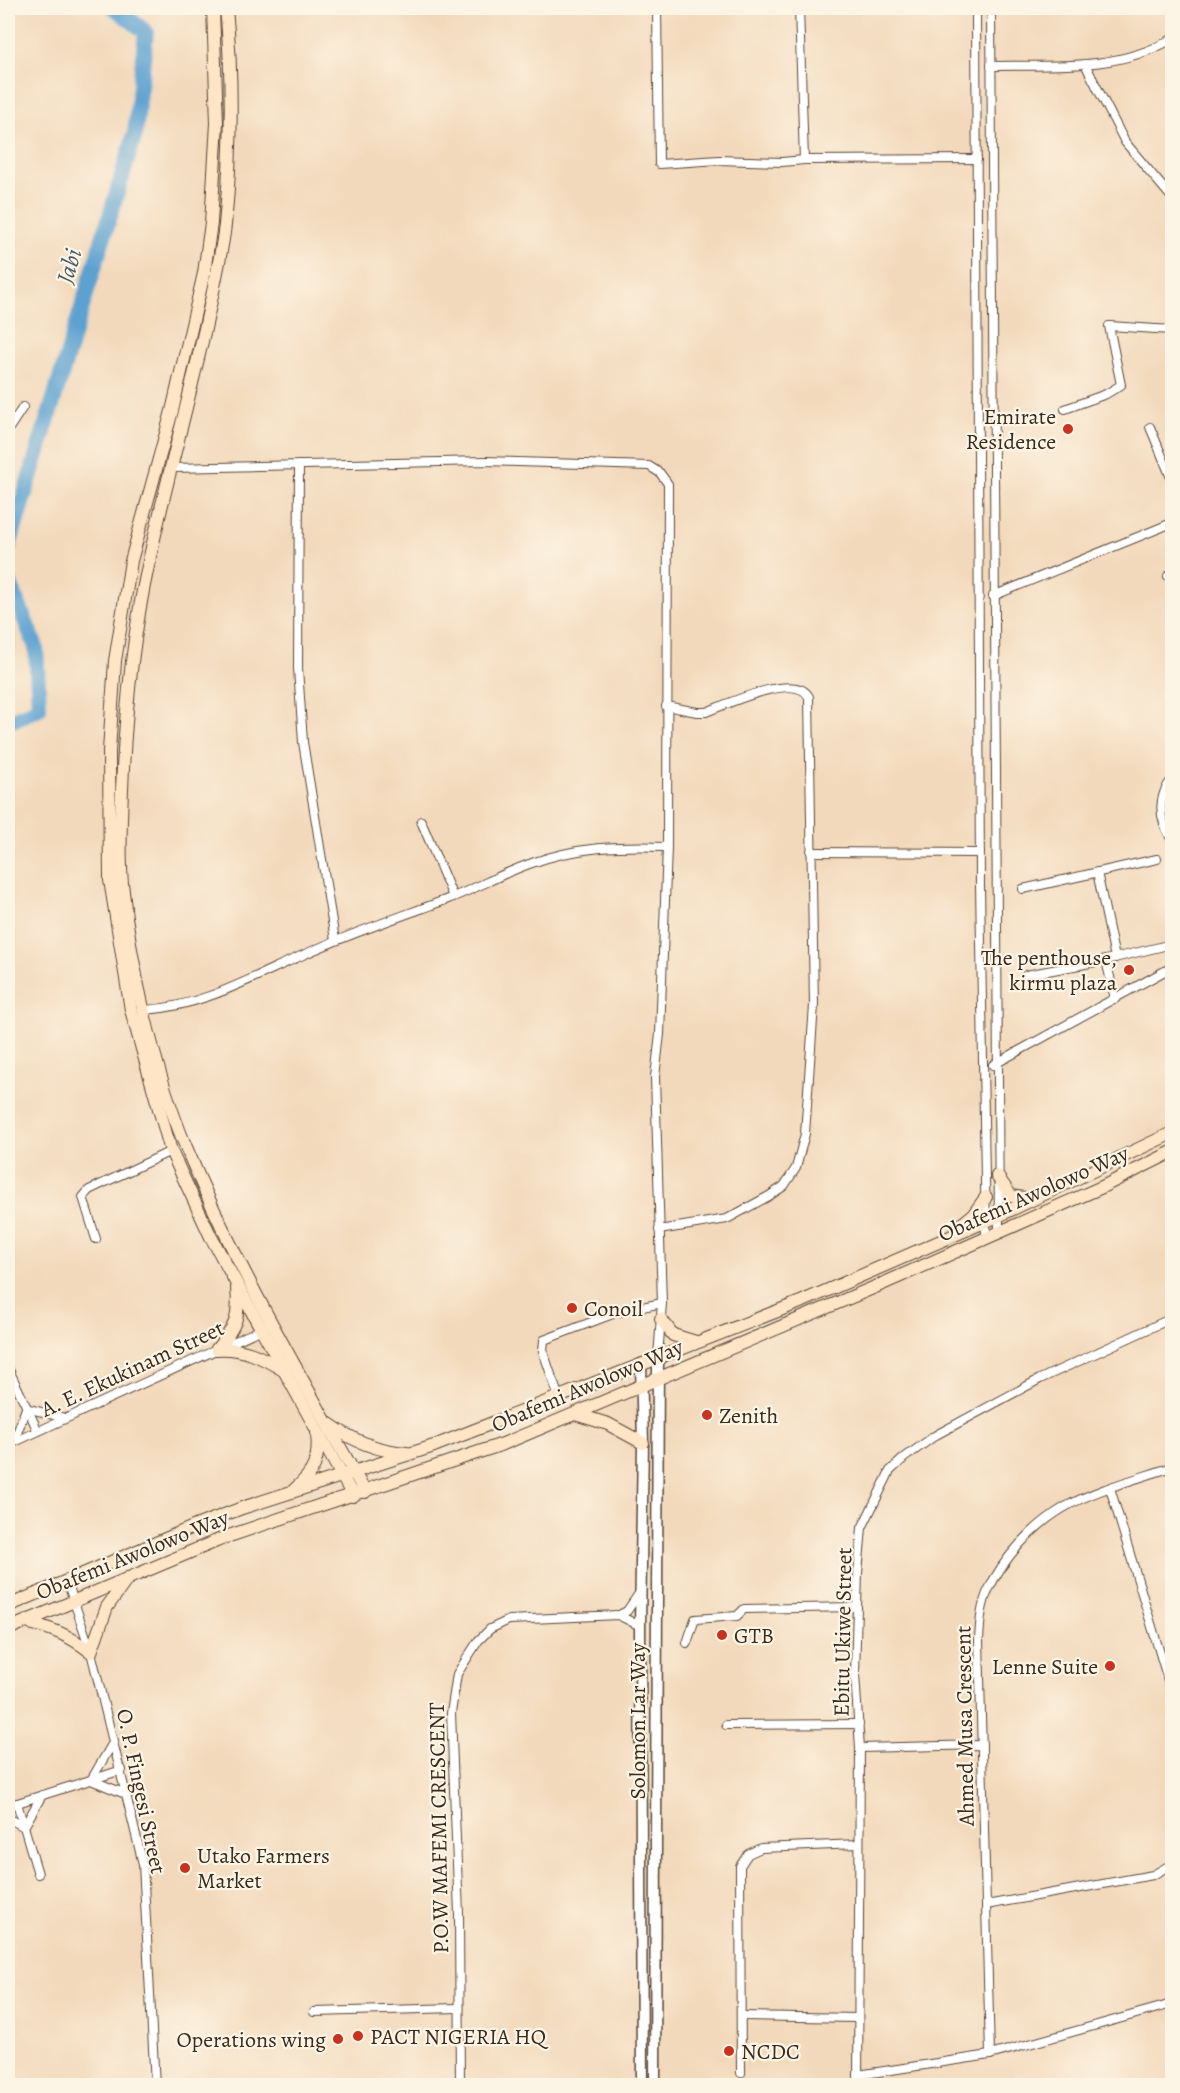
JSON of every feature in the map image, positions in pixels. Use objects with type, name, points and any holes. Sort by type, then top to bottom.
[{"type":"main road","points":[[213,8],[218,123],[212,223],[204,273],[174,400],[131,561],[116,661],[109,751],[115,851],[122,881],[130,939],[157,1064],[185,1146],[285,1371],[320,1424],[373,1448],[387,1452],[414,1453]]},
{"type":"main road","points":[[226,8],[232,117],[224,227],[217,274],[148,566],[131,660],[111,891],[131,1010],[171,1151],[211,1237],[236,1282],[267,1327],[359,1494]]},
{"type":"main road","name":"Obafemi Awolowo Way","points":[[8,1606],[176,1533],[291,1492],[414,1453],[803,1301],[998,1216],[1173,1133]]},
{"type":"main road","name":"Obafemi Awolowo Way","points":[[8,1629],[226,1537],[464,1459],[575,1414],[999,1233],[1173,1152]]},
{"type":"main road","points":[[997,1176],[1011,1196],[1024,1200],[1037,1198]]},
{"type":"main road","points":[[935,1243],[973,1215],[986,1197]]},
{"type":"main road","points":[[217,1349],[233,1329],[238,1314],[236,1282]]},
{"type":"main road","points":[[661,1319],[673,1335],[697,1342]]},
{"type":"main road","points":[[217,1349],[235,1348],[248,1351],[285,1371]]},
{"type":"main road","points":[[575,1414],[608,1424],[643,1443]]},
{"type":"main road","points":[[291,1492],[307,1479],[315,1466],[319,1451],[320,1424]]},
{"type":"main road","points":[[25,1622],[51,1628],[70,1636],[91,1652],[107,1607],[128,1578]]},
{"type":"street","points":[[657,8],[658,164],[719,160],[782,162],[977,159]]},
{"type":"street","points":[[799,8],[804,160]]},
{"type":"street","points":[[975,8],[980,853],[986,1238]]},
{"type":"street","points":[[991,8],[996,1063],[999,1233]]},
{"type":"street","points":[[991,66],[1085,64],[1141,54],[1173,39]]},
{"type":"street","points":[[1085,64],[1125,142],[1173,198]]},
{"type":"street","points":[[977,88],[992,87]]},
{"type":"street","points":[[1065,409],[1106,394],[1121,384],[1109,326],[1173,330]]},
{"type":"street","points":[[8,430],[23,407]]},
{"type":"street","points":[[1150,427],[1173,480]]},
{"type":"street","points":[[173,468],[485,461],[654,469],[668,484],[667,847],[660,1034],[655,1077],[662,1303],[658,1357]]},
{"type":"street","points":[[299,465],[298,668],[303,742],[335,940]]},
{"type":"street","points":[[993,596],[1173,523]]},
{"type":"street","points":[[659,1230],[727,1219],[784,1186],[796,1168],[805,1134],[814,1005],[809,697],[801,687],[791,686],[774,688],[706,712],[666,706]]},
{"type":"street","points":[[1173,779],[1166,787],[1160,808],[1163,826],[1173,840]]},
{"type":"street","points":[[421,821],[453,897]]},
{"type":"street","points":[[145,1010],[170,1009],[214,994],[335,940],[453,897],[532,863],[582,849],[622,845],[667,847]]},
{"type":"street","points":[[811,852],[980,853]]},
{"type":"street","points":[[1023,889],[1157,859]]},
{"type":"street","points":[[1097,872],[1115,999]]},
{"type":"street","points":[[1026,975],[1173,944]]},
{"type":"street","points":[[985,1070],[1173,967]]},
{"type":"street","points":[[96,1239],[83,1197],[89,1190],[171,1151]]},
{"type":"street","points":[[559,1398],[543,1351],[544,1340],[618,1312],[662,1303]]},
{"type":"street","name":"Ebitu Ukiwe Street","points":[[858,2085],[860,1748],[855,1674],[862,1528],[890,1471],[936,1435],[1040,1379],[1173,1318]]},
{"type":"street","name":"A. E. Ekukinam Street","points":[[11,1443],[267,1327]]},
{"type":"street","name":"Solomon Lar Way","points":[[655,2085],[658,1357]]},
{"type":"street","name":"Solomon Lar Way","points":[[641,1364],[643,1385],[640,1626],[642,2085]]},
{"type":"street","points":[[8,1368],[38,1431]]},
{"type":"street","points":[[26,1407],[66,1418]]},
{"type":"street","points":[[11,1443],[26,1407]]},
{"type":"street","name":"Ahmed Musa Crescent","points":[[990,2055],[979,1640],[981,1611],[987,1592],[999,1570],[1038,1527],[1065,1507],[1110,1488],[1173,1467]]},
{"type":"street","points":[[1110,1488],[1173,1693]]},
{"type":"street","name":"O. P. Fingesi Street","points":[[67,1581],[91,1652],[122,1770],[143,1864],[155,2085]]},
{"type":"street","points":[[618,1615],[627,1611],[641,1591]]},
{"type":"street","points":[[687,1643],[695,1619],[736,1616],[744,1609],[857,1607]]},
{"type":"street","name":"P.O.W MAFEMI CRESCENT","points":[[460,2085],[459,1914],[451,1713],[457,1674],[478,1641],[490,1629],[509,1620],[618,1615],[640,1626]]},
{"type":"street","points":[[726,1725],[859,1724]]},
{"type":"street","points":[[91,1780],[114,1741]]},
{"type":"street","points":[[860,1748],[982,1745]]},
{"type":"street","points":[[8,1806],[122,1770]]},
{"type":"street","points":[[91,1780],[128,1795]]},
{"type":"street","points":[[24,1827],[42,1795]]},
{"type":"street","points":[[17,1803],[38,1874]]},
{"type":"street","points":[[8,1818],[24,1827]]},
{"type":"street","points":[[741,2073],[740,1866],[748,1854],[761,1848],[859,1844]]},
{"type":"street","points":[[986,1905],[1153,1875],[1173,1864]]},
{"type":"street","points":[[858,2075],[990,2055],[1173,2004]]},
{"type":"street","points":[[314,2012],[458,2008]]},
{"type":"street","points":[[741,2016],[858,2018]]},
{"type":"waterway","name":"Jabi","points":[[8,549],[135,134],[146,32],[115,8]]},
{"type":"waterway","name":"Jabi","points":[[8,579],[36,647],[39,708],[8,722]]},
{"type":"place","name":"Emirate Residence","points":[[1068,429]]},
{"type":"place","name":"The penthouse, kirmu plaza","points":[[1129,970]]},
{"type":"place","name":"Conoil","points":[[572,1308]]},
{"type":"place","name":"Zenith","points":[[707,1415]]},
{"type":"place","name":"GTB","points":[[722,1635]]},
{"type":"place","name":"Lenne Suite","points":[[1110,1666]]},
{"type":"place","name":"Utako Farmers Market","points":[[185,1868]]},
{"type":"place","name":"PACT NIGERIA HQ","points":[[358,2036]]},
{"type":"place","name":"Operations wing","points":[[338,2039]]},
{"type":"place","name":"NCDC","points":[[729,2051]]}]
